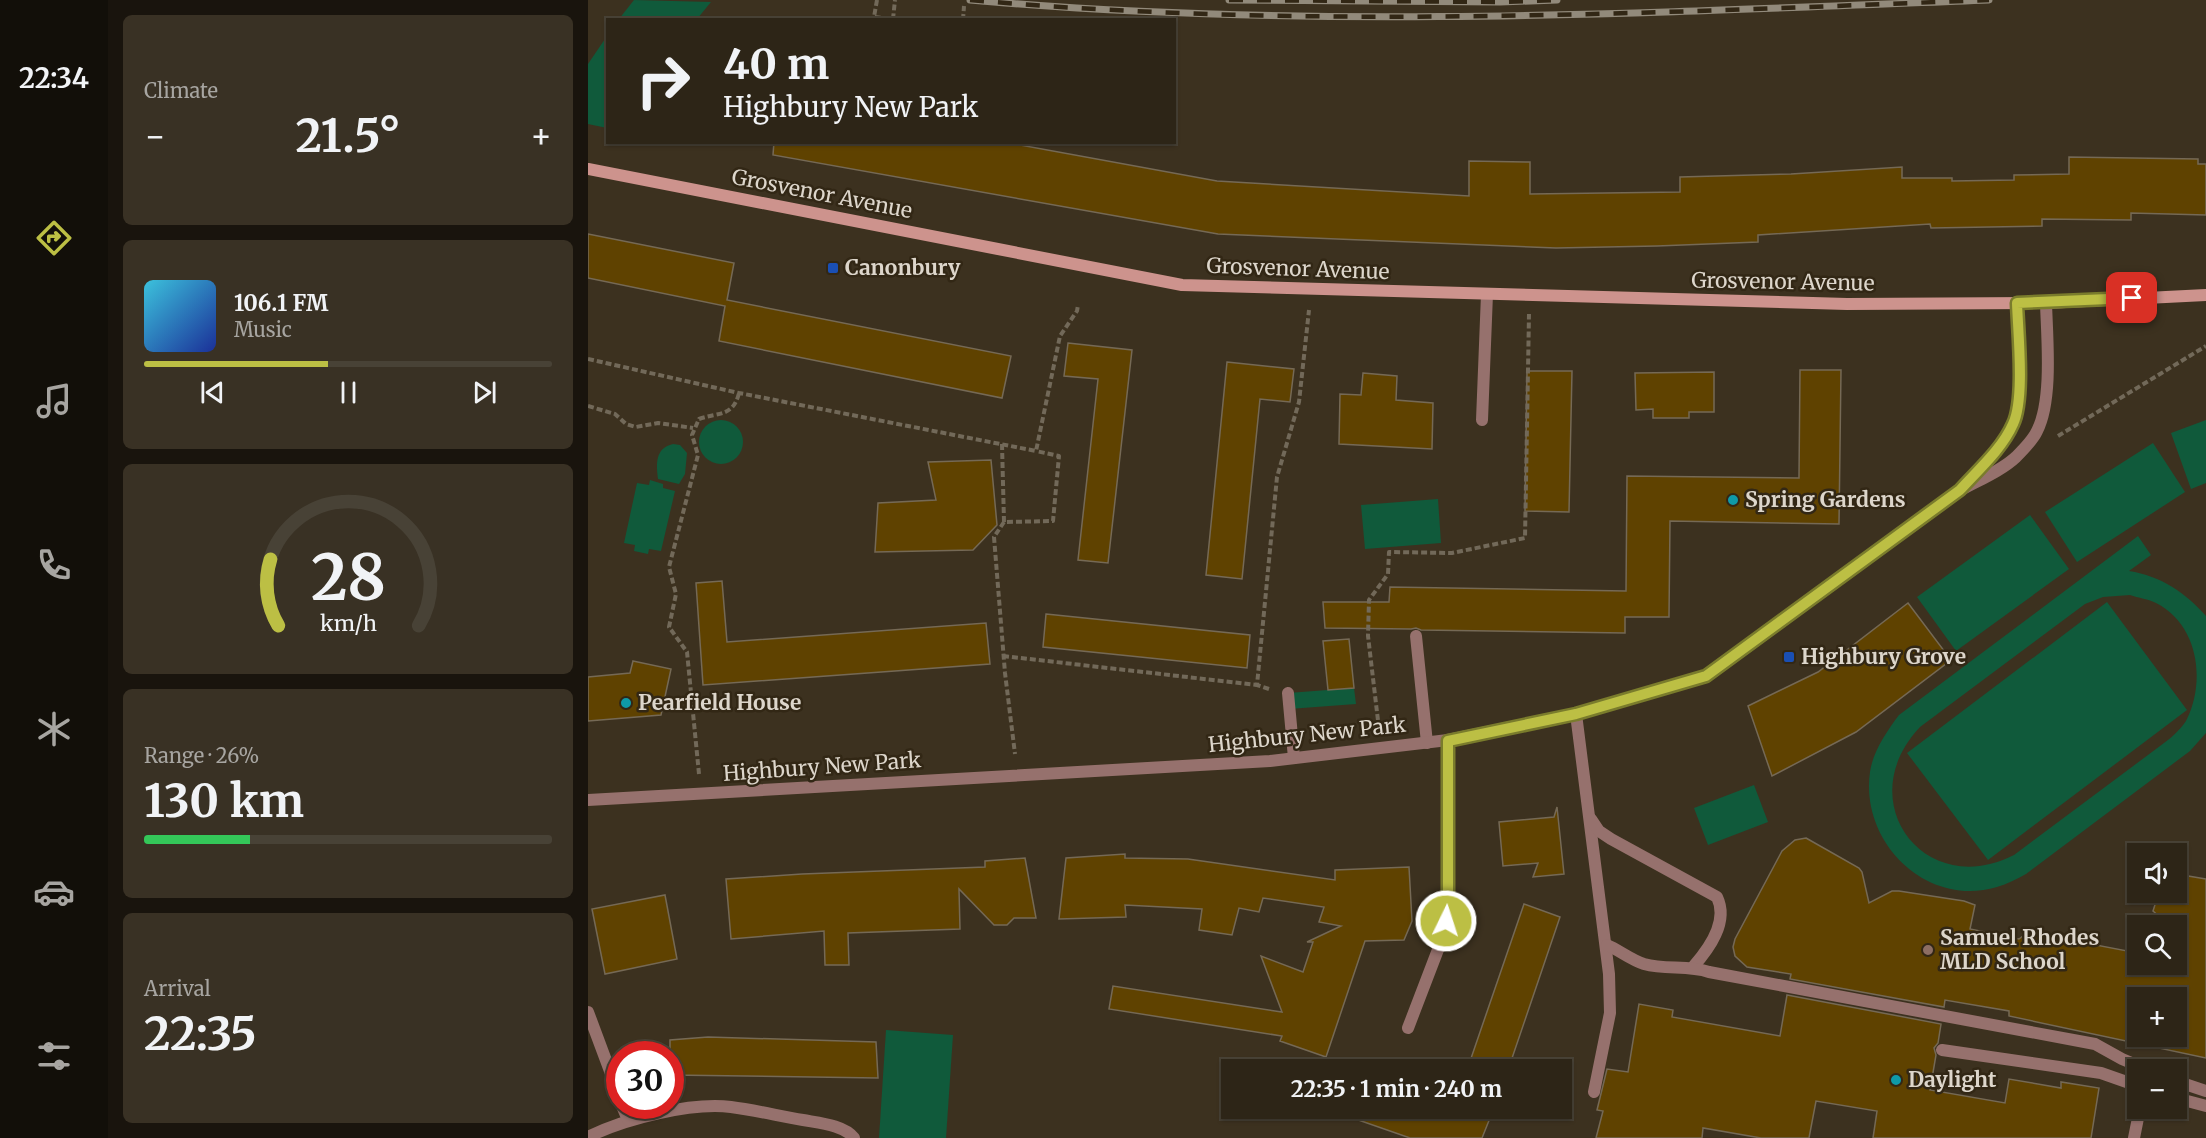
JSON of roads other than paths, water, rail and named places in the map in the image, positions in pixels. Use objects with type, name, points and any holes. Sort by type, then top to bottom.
[{"type":"street","name":"Grosvenor Avenue","points":[[588,169],[1182,285],[1847,304],[2017,303]]},
{"type":"street","points":[[1482,420],[1487,294]]},
{"type":"street","points":[[2017,303],[2206,295]]},
{"type":"street","name":"Highbury New Park","points":[[1960,490],[2001,443],[2014,424],[2020,401],[2017,303]]},
{"type":"street","name":"Highbury New Park","points":[[588,800],[1270,761],[1448,741],[1576,714],[1706,676],[1960,490],[2016,458],[2037,432],[2045,403],[2046,303]]},
{"type":"street","points":[[1416,636],[1427,743]]},
{"type":"street","points":[[1288,693],[1294,758]]},
{"type":"street","points":[[1576,714],[1606,945],[1610,1013],[1594,1092]]},
{"type":"street","points":[[1408,1028],[1444,934],[1448,908],[1448,741]]},
{"type":"street","points":[[1589,816],[1599,831],[1611,839],[1717,897],[1721,911],[1717,928],[1708,949],[1693,967]]},
{"type":"street","points":[[1593,848],[1596,839],[1601,837],[1611,839]]},
{"type":"street","points":[[1606,945],[1644,963],[1680,969],[1693,967],[1709,972],[2095,1044],[2127,1061]]},
{"type":"street","points":[[588,1012],[606,1060]]},
{"type":"street","points":[[1942,1050],[2101,1073],[2127,1082]]},
{"type":"street","points":[[2187,1085],[2206,1091]]},
{"type":"street","points":[[2187,1101],[2206,1106]]},
{"type":"street","points":[[588,1137],[628,1120],[700,1108],[729,1107],[827,1125],[851,1133],[854,1138]]},
{"type":"street","points":[[2134,1138],[2138,1119]]},
{"type":"railway","points":[[970,0],[1097,9],[1352,17],[1607,14],[1989,0]]},
{"type":"railway","points":[[1229,0],[1500,2],[1557,0]]},
{"type":"place","name":"Canonbury","points":[[833,268]]},
{"type":"place","name":"Spring Gardens","points":[[1733,500]]},
{"type":"place","name":"Highbury Grove","points":[[1789,657]]},
{"type":"place","name":"Pearfield House","points":[[626,703]]},
{"type":"place","name":"Samuel Rhodes MLD School","points":[[1928,950]]},
{"type":"place","name":"Daylight","points":[[1896,1080]]}]
